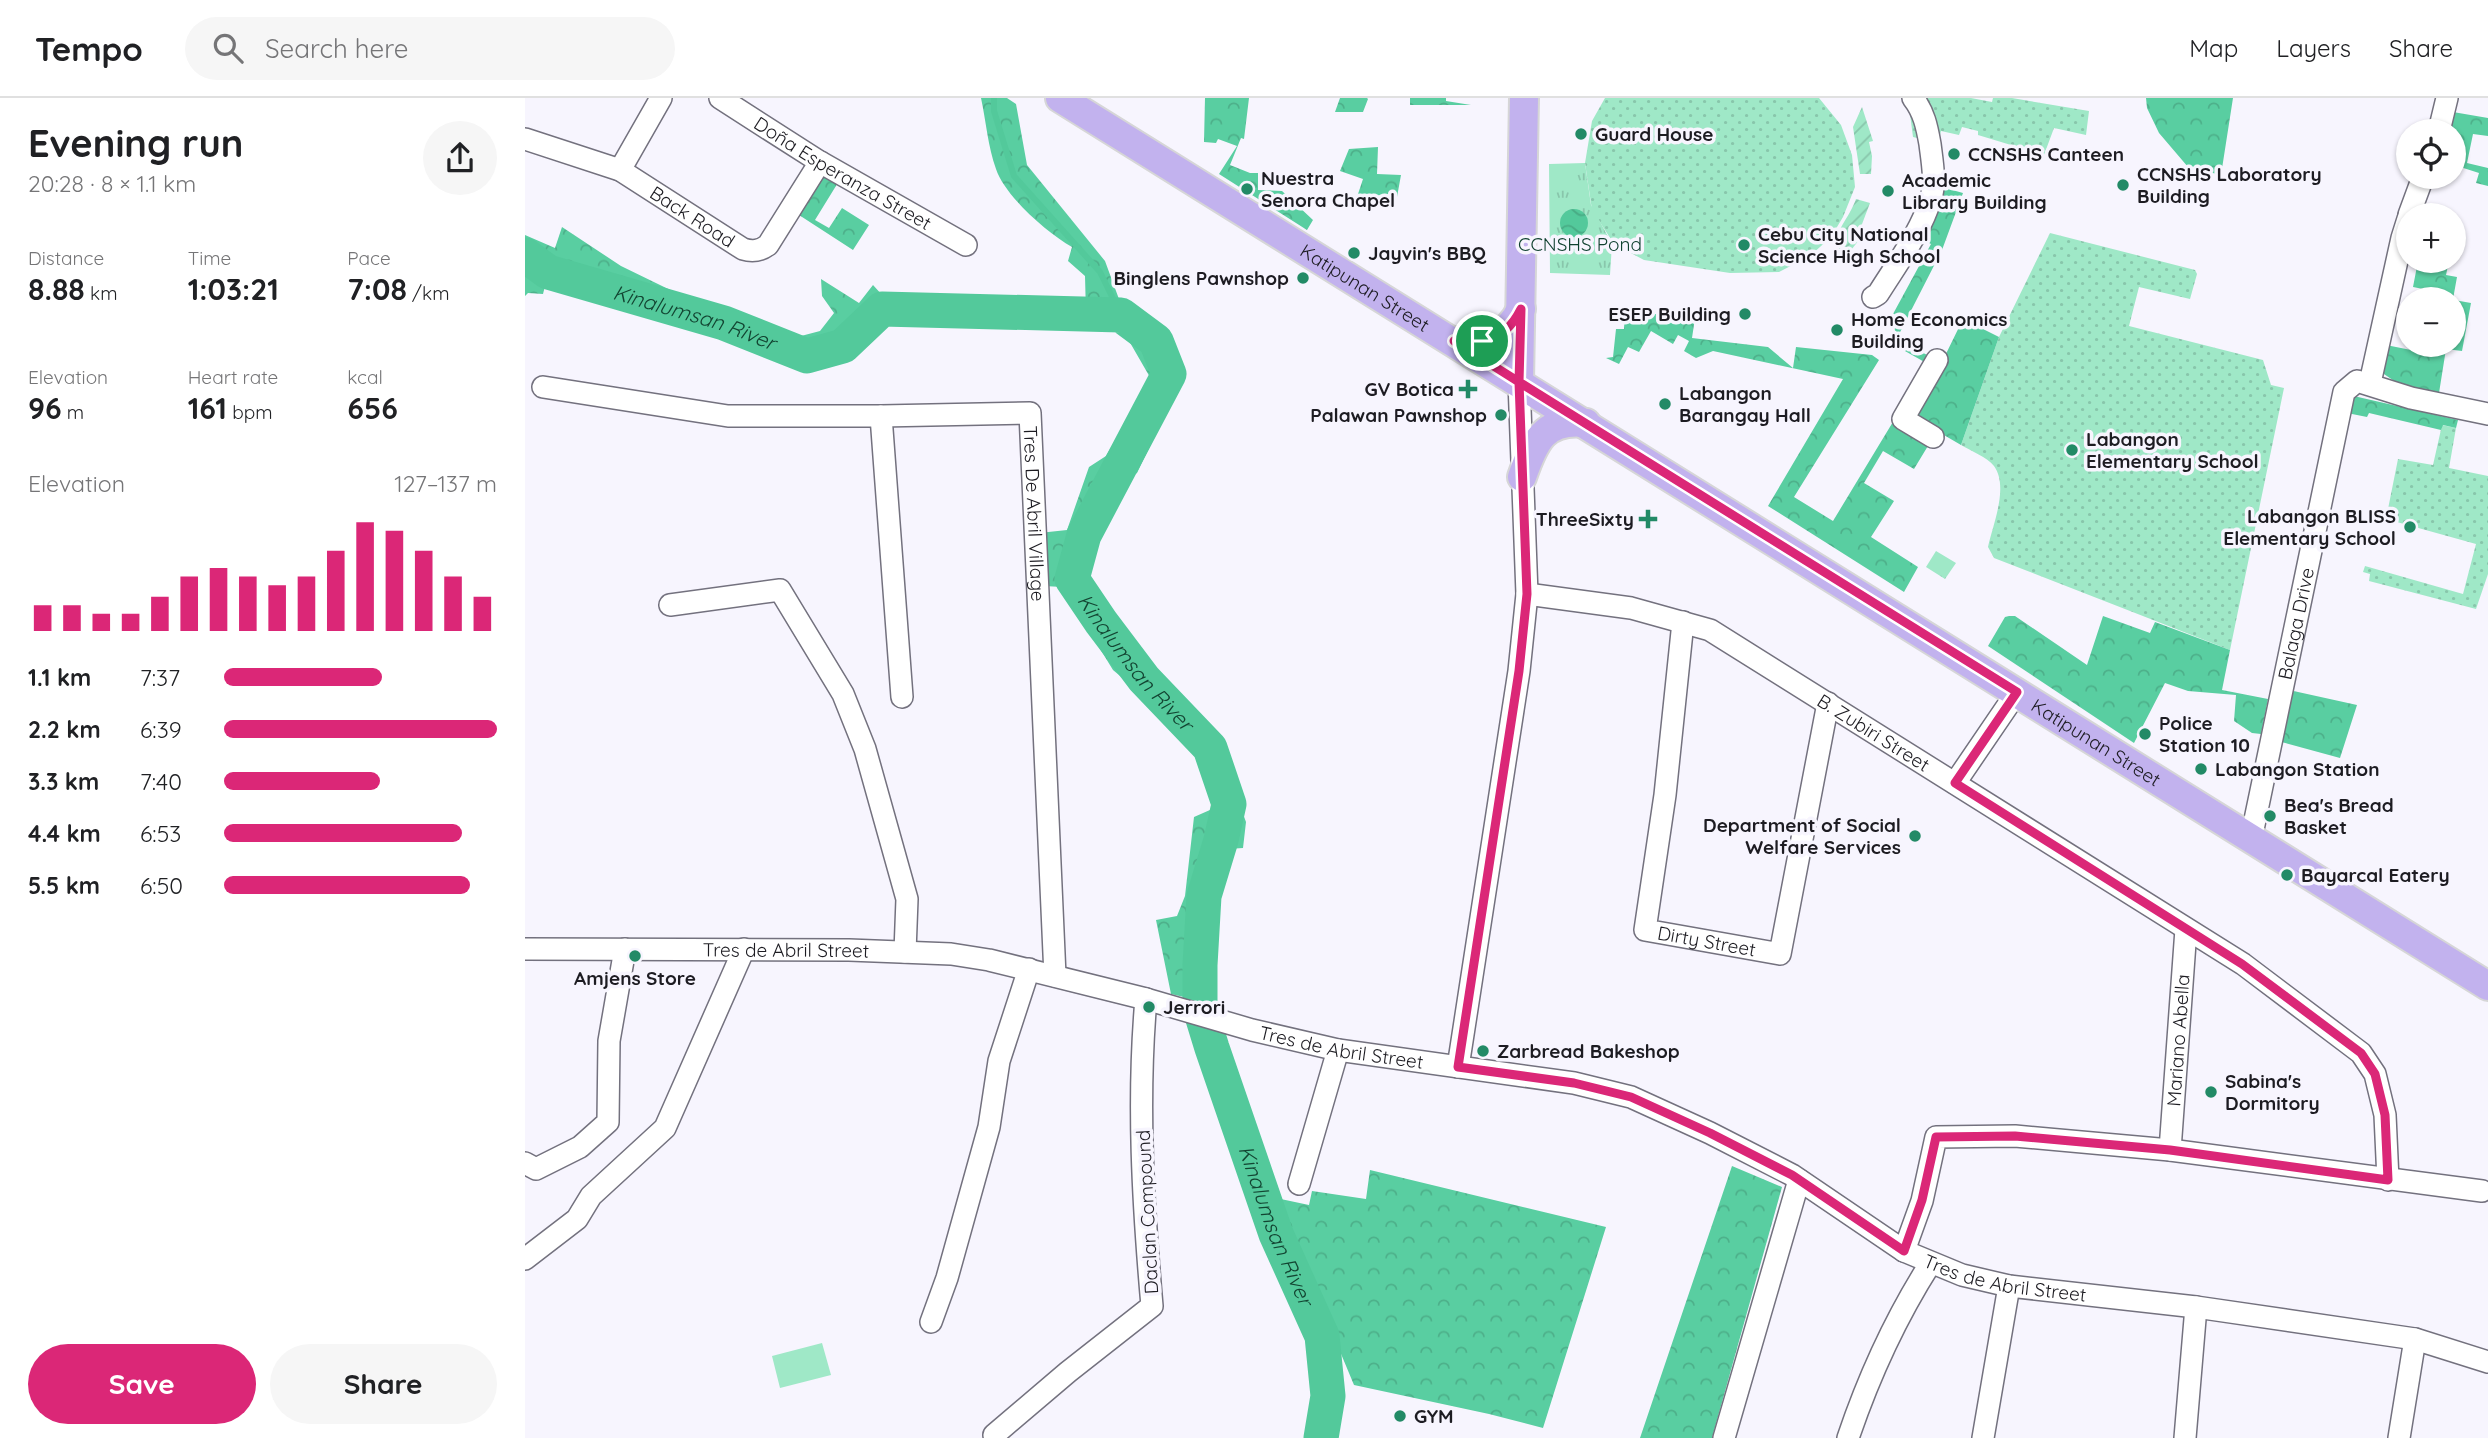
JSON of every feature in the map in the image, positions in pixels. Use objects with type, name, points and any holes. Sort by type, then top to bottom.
[{"type":"main road","name":"Katipunan Street","points":[[1060,98],[2488,986]]},
{"type":"main road","points":[[1519,382],[1524,98]]},
{"type":"main road","points":[[1454,341],[1482,341],[1499,335],[1514,321],[1521,309]]},
{"type":"main road","points":[[1522,477],[1535,445],[1547,430],[1558,424],[1586,423]]},
{"type":"street","points":[[619,170],[661,98]]},
{"type":"street","name":"Doña Esperanza Street","points":[[720,98],[820,162],[966,245]]},
{"type":"street","points":[[1873,297],[1878,295],[1917,229],[1931,198],[1933,178],[1926,123],[1913,98]]},
{"type":"street","points":[[2442,119],[2447,98]]},
{"type":"street","name":"Back Road","points":[[525,139],[619,170],[743,248],[756,251],[768,245],[820,162]]},
{"type":"street","points":[[2396,265],[2370,383],[2411,398],[2488,414]]},
{"type":"street","points":[[1933,438],[1903,419],[1937,360]]},
{"type":"street","name":"Balaga Drive","points":[[2251,839],[2344,392],[2357,381],[2370,383]]},
{"type":"street","points":[[1458,1067],[1519,671],[1527,594],[1519,382]]},
{"type":"street","name":"Tres De Abril Village","points":[[543,387],[728,416],[1031,413],[1055,976]]},
{"type":"street","points":[[881,416],[902,697]]},
{"type":"street","points":[[670,605],[780,590],[843,694],[865,750],[907,899],[905,952]]},
{"type":"street","name":"B. Zubiri Street","points":[[1527,594],[1607,604],[1710,630],[2242,964],[2361,1053],[2375,1074],[2385,1115],[2388,1180]]},
{"type":"street","name":"Dirty Street","points":[[1683,622],[1665,795],[1645,930],[1780,954],[1828,702]]},
{"type":"street","points":[[1955,783],[2017,692]]},
{"type":"street","name":"Mariano Abella","points":[[2170,1150],[2186,929]]},
{"type":"street","points":[[525,1163],[536,1169],[580,1147],[608,1122],[608,1041],[625,948]]},
{"type":"street","name":"Tres de Abril Street","points":[[525,949],[744,949],[951,954],[1055,976],[1184,1009],[1252,1030],[1338,1050],[1574,1083],[1631,1097],[1710,1133],[1798,1180],[1904,1251],[1962,1275],[2009,1286],[2196,1307],[2415,1339],[2488,1362]]},
{"type":"street","points":[[525,1259],[577,1219],[591,1196],[665,1128],[744,949]]},
{"type":"street","points":[[931,1322],[947,1278],[989,1127],[999,1061],[1029,970]]},
{"type":"street","name":"Daclan Compound","points":[[994,1435],[1067,1372],[1152,1306],[1144,1208],[1142,1043],[1146,999]]},
{"type":"street","points":[[1299,1184],[1338,1050]]},
{"type":"street","points":[[1904,1251],[1922,1200],[1936,1137],[2015,1136],[2170,1150],[2482,1191]]},
{"type":"street","points":[[1724,1438],[1798,1180]]},
{"type":"street","points":[[1848,1438],[1866,1384],[1892,1328],[1930,1264]]},
{"type":"street","points":[[1983,1438],[2009,1286]]},
{"type":"street","points":[[2185,1438],[2196,1307]]},
{"type":"street","points":[[2399,1438],[2415,1339]]},
{"type":"green space","points":[[981,98],[1007,98],[1016,104],[1027,165],[1105,261],[1123,310],[1158,337],[1172,371],[1184,376],[1137,473],[1114,485],[1090,532],[1083,569],[1090,596],[1165,691],[1226,750],[1246,822],[1243,848],[1228,849],[1208,906],[1205,1002],[1171,994],[1156,920],[1177,916],[1185,896],[1194,817],[1219,806],[1204,758],[1165,714],[1113,670],[1062,587],[1044,586],[1039,533],[1067,530],[1089,467],[1106,456],[1151,379],[1121,327],[1087,326],[1086,319],[899,312],[865,344],[838,362],[784,359],[728,330],[677,313],[546,282],[543,294],[528,293],[525,296],[525,235],[555,248],[562,227],[621,266],[782,341],[820,331],[834,313],[822,296],[821,279],[859,303],[873,285],[893,307],[1029,311],[1071,305],[1086,314],[1085,276],[1068,261],[1072,247],[1028,213],[1001,180],[991,152]]},
{"type":"green space","points":[[1205,98],[1249,98],[1244,139],[1241,138],[1230,165],[1250,173],[1258,173],[1258,190],[1282,191],[1313,220],[1307,230],[1219,174],[1237,146],[1218,139],[1216,143],[1204,142]]},
{"type":"green space","points":[[1340,98],[1368,99],[1363,112],[1335,112]]},
{"type":"green space","points":[[1410,98],[1446,98],[1446,101],[1471,105],[1410,105]]},
{"type":"green space","points":[[1605,98],[1819,98],[1841,125],[1852,155],[1855,187],[1843,217],[1831,237],[1810,256],[1779,272],[1730,273],[1644,260],[1614,244],[1592,210],[1585,163],[1592,121]]},
{"type":"green space","points":[[1903,98],[1971,98],[1992,102],[1993,98],[2012,98],[2089,111],[2086,135],[2054,128],[2044,155],[1978,135],[1978,131],[1962,127],[1959,135],[1941,131],[1938,143],[1913,137],[1910,114]]},
{"type":"green space","points":[[2146,98],[2233,98],[2221,175],[2188,167],[2159,133],[2147,108]]},
{"type":"green space","points":[[1862,107],[1873,141],[1869,142],[1872,156],[1871,174],[1860,174],[1853,127]]},
{"type":"green space","points":[[2453,112],[2488,118],[2488,136],[2473,134],[2467,163],[2488,168],[2488,186],[2476,183],[2479,173],[2466,169],[2466,119],[2451,119]]},
{"type":"green space","points":[[1378,147],[1377,174],[1401,175],[1397,197],[1390,194],[1359,198],[1357,197],[1363,179],[1340,171],[1349,149]]},
{"type":"green space","name":"CCNSHS Pond","points":[[1585,163],[1591,205],[1612,244],[1610,275],[1550,273],[1549,164]]},
{"type":"green space","points":[[826,173],[839,181],[815,220],[829,228],[842,208],[869,225],[853,250],[799,215]]},
{"type":"green space","points":[[1938,186],[1963,193],[1942,250],[1896,340],[1942,362],[1963,319],[1999,337],[1961,445],[1937,431],[1914,469],[1883,451],[1864,483],[1894,501],[1871,537],[1918,567],[1904,592],[1768,506],[1843,379],[1713,351],[1696,358],[1684,351],[1689,341],[1678,335],[1673,344],[1651,331],[1639,352],[1628,347],[1619,364],[1606,358],[1613,357],[1616,329],[1624,329],[1625,311],[1695,318],[1692,338],[1768,347],[1793,368],[1796,347],[1872,355],[1879,360],[1794,497],[1833,521],[1928,364],[1889,342],[1895,331],[1893,314],[1931,244],[1915,236]]},
{"type":"green space","points":[[1856,199],[1870,203],[1859,232],[1863,235],[1840,264],[1837,238]]},
{"type":"green space","points":[[2050,233],[2195,270],[2197,274],[2190,299],[2139,287],[2129,326],[2263,360],[2271,385],[2284,388],[2230,650],[1994,558],[1988,547],[1999,506],[1998,475],[1987,460],[1961,445],[1999,337]]},
{"type":"green space","points":[[2416,273],[2446,273],[2457,277],[2455,287],[2413,287]]},
{"type":"green space","points":[[2466,302],[2471,303],[2466,330]]},
{"type":"green space","points":[[2386,345],[2396,347],[2396,357],[2445,357],[2439,393],[2403,387],[2381,372]]},
{"type":"green space","points":[[2345,394],[2458,420],[2456,428],[2443,425],[2441,430],[2369,413],[2367,417],[2342,412]]},
{"type":"green space","points":[[2442,425],[2456,428],[2449,468],[2488,476],[2488,574],[2476,609],[2369,581],[2370,574],[2363,572],[2365,566],[2463,594],[2476,544],[2386,519],[2398,459],[2433,465]]},
{"type":"green space","points":[[1936,551],[1956,563],[1945,579],[1926,567]]},
{"type":"green space","points":[[2015,616],[2087,665],[2103,616],[2150,633],[2155,622],[2230,650],[2222,690],[2268,699],[2261,734],[2252,733],[2234,721],[2236,695],[2188,691],[2165,683],[2134,743],[1988,646],[2005,617]]},
{"type":"green space","points":[[2289,690],[2357,705],[2340,758],[2278,741]]},
{"type":"green space","points":[[1732,1166],[1782,1187],[1712,1438],[1640,1438]]},
{"type":"green space","points":[[1370,1170],[1606,1227],[1543,1428],[1354,1385],[1276,1198],[1309,1205],[1312,1191],[1366,1199]]},
{"type":"green space","points":[[822,1343],[831,1375],[780,1388],[772,1356]]},
{"type":"water","points":[[1574,209],[1584,213],[1588,223],[1584,233],[1574,237],[1564,233],[1560,223],[1564,213]]},
{"type":"waterway","points":[[994,98],[994,111],[1014,176],[1100,272],[1121,315]]},
{"type":"waterway","name":"Kinalumsan River","points":[[525,255],[548,272],[724,323],[807,356],[843,346],[882,309],[1121,315],[1156,341],[1169,374],[1084,535],[1072,579],[1144,679],[1210,748],[1229,804],[1204,896],[1200,1009],[1276,1234],[1322,1336],[1328,1396],[1321,1438]]},
{"type":"place","name":"Guard House","points":[[1581,134]]},
{"type":"place","name":"CCNSHS Canteen","points":[[1954,154]]},
{"type":"place","name":"CCNSHS Laboratory Building","points":[[2123,185]]},
{"type":"place","name":"Nuestra Senora Chapel","points":[[1247,189]]},
{"type":"place","name":"Academic Library Building","points":[[1888,191]]},
{"type":"place","name":"Cebu City National Science High School","points":[[1744,245]]},
{"type":"place","name":"Jayvin's BBQ","points":[[1354,253]]},
{"type":"place","name":"Binglens Pawnshop","points":[[1303,278]]},
{"type":"place","name":"ESEP Building","points":[[1745,314]]},
{"type":"place","name":"Home Economics Building","points":[[1837,330]]},
{"type":"place","name":"GV Botica","points":[[1468,389]]},
{"type":"place","name":"Labangon Barangay Hall","points":[[1665,404]]},
{"type":"place","name":"Palawan Pawnshop","points":[[1501,415]]},
{"type":"place","name":"Labangon Elementary School","points":[[2072,450]]},
{"type":"place","name":"ThreeSixty","points":[[1648,519]]},
{"type":"place","name":"Labangon BLISS Elementary School","points":[[2410,527]]},
{"type":"place","name":"Police Station 10","points":[[2145,734]]},
{"type":"place","name":"Labangon Station","points":[[2201,769]]},
{"type":"place","name":"Bea's Bread Basket","points":[[2270,816]]},
{"type":"place","name":"Department of Social Welfare Services","points":[[1915,836]]},
{"type":"place","name":"Bayarcal Eatery","points":[[2287,875]]},
{"type":"place","name":"Amjens Store","points":[[635,956]]},
{"type":"place","name":"Jerrori","points":[[1149,1007]]},
{"type":"place","name":"Zarbread Bakeshop","points":[[1483,1051]]},
{"type":"place","name":"Sabina's Dormitory","points":[[2211,1092]]},
{"type":"place","name":"GYM","points":[[1400,1416]]},
{"type":"route","points":[[1482,341],[1454,341],[1519,382],[1527,594],[1519,671],[1458,1067],[1574,1083],[1631,1097],[1792,1175],[1904,1251],[1922,1200],[1936,1137],[2015,1136],[2170,1150],[2388,1180],[2385,1115],[2375,1074],[2361,1053],[2242,964],[1955,783],[2017,692],[1519,382],[1521,309],[1507,329],[1482,341]]}]
